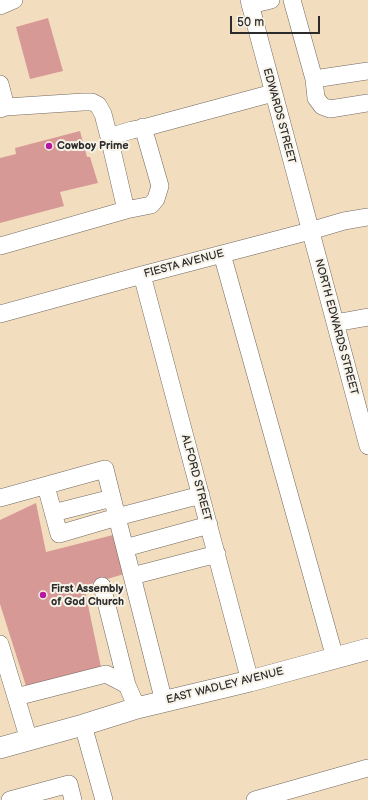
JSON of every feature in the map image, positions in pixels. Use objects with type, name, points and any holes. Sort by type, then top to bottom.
[{"type":"main road","name":"EAST WADLEY AVENUE","points":[[1,743],[29,740],[137,708],[368,649]]},
{"type":"street","points":[[0,6],[14,0]]},
{"type":"street","points":[[249,2],[271,0]]},
{"type":"street","points":[[292,0],[314,79],[316,98],[322,106],[330,109],[368,103]]},
{"type":"street","name":"EDWARDS STREET","points":[[249,2],[310,231]]},
{"type":"street","points":[[314,79],[368,71]]},
{"type":"street","points":[[0,84],[3,108],[83,102],[92,102],[98,105],[103,114],[110,136],[126,210]]},
{"type":"street","points":[[110,136],[274,93]]},
{"type":"street","points":[[0,246],[126,210],[151,206],[156,200],[160,186],[143,127]]},
{"type":"street","name":"FIESTA AVENUE","points":[[0,314],[344,221],[368,217]]},
{"type":"street","name":"NORTH EDWARDS STREET","points":[[310,231],[335,323],[365,422],[368,446]]},
{"type":"street","points":[[222,254],[335,658]]},
{"type":"street","name":"ALFORD STREET","points":[[142,275],[250,680]]},
{"type":"street","points":[[335,323],[368,317]]},
{"type":"street","points":[[0,498],[105,469],[164,702]]},
{"type":"street","points":[[46,486],[59,534],[201,495]]},
{"type":"street","points":[[53,513],[112,498]]},
{"type":"street","points":[[125,548],[209,525]]},
{"type":"street","points":[[132,576],[217,554]]},
{"type":"street","points":[[102,586],[127,685],[137,708]]},
{"type":"street","points":[[0,644],[29,740]]},
{"type":"street","points":[[16,697],[106,674],[127,685]]},
{"type":"street","points":[[83,725],[104,800]]},
{"type":"street","points":[[255,800],[368,768]]},
{"type":"street","points":[[10,800],[69,784],[73,800]]},
{"type":"building","points":[[48,18],[63,71],[30,79],[16,27]]},
{"type":"building","points":[[80,131],[87,157],[90,157],[98,183],[60,192],[64,206],[0,223],[0,158],[16,154],[15,148]]},
{"type":"building","name":"First Assembly of God Church","points":[[36,503],[46,552],[113,535],[124,574],[84,586],[101,667],[26,686],[0,604],[0,520]]},
{"type":"place","name":"Cowboy Prime","points":[[49,146]]},
{"type":"place","name":"First Assembly of God Church","points":[[43,595]]}]
